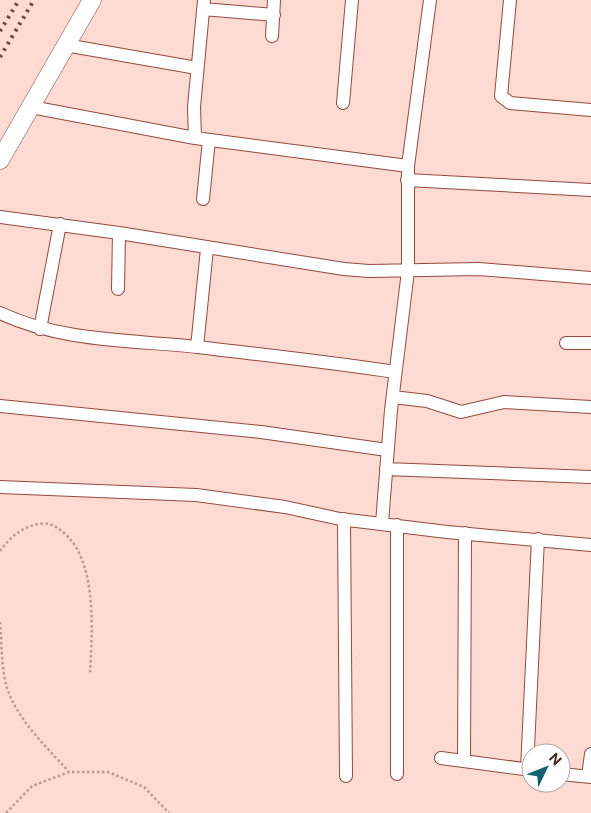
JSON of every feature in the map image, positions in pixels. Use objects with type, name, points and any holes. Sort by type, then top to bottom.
[{"type":"street","points":[[0,160],[92,0]]},
{"type":"street","points":[[272,36],[274,0]]},
{"type":"street","points":[[343,104],[352,0]]},
{"type":"street","points":[[382,523],[395,372],[408,270],[408,166],[430,0]]},
{"type":"street","points":[[510,0],[501,96],[510,103],[591,110]]},
{"type":"street","points":[[195,138],[193,122],[204,5],[274,15]]},
{"type":"street","points":[[65,45],[197,68]]},
{"type":"street","points":[[31,107],[195,138],[408,166]]},
{"type":"street","points":[[203,199],[209,140]]},
{"type":"street","points":[[407,180],[591,190]]},
{"type":"street","points":[[0,217],[120,233],[207,249],[344,269],[479,269],[591,278]]},
{"type":"street","points":[[40,329],[60,224]]},
{"type":"street","points":[[118,289],[120,233]]},
{"type":"street","points":[[197,347],[207,249]]},
{"type":"street","points":[[0,313],[40,329],[115,340],[300,358],[395,372]]},
{"type":"street","points":[[566,343],[591,343]]},
{"type":"street","points":[[393,398],[427,401],[462,412],[504,402],[591,407]]},
{"type":"street","points":[[0,406],[261,432],[388,450]]},
{"type":"street","points":[[386,468],[591,477]]},
{"type":"street","points":[[0,487],[196,495],[285,507],[344,520],[591,545]]},
{"type":"street","points":[[344,520],[346,776]]},
{"type":"street","points":[[397,525],[397,774]]},
{"type":"street","points":[[464,761],[465,533]]},
{"type":"street","points":[[530,743],[538,539]]},
{"type":"street","points":[[571,775],[590,776],[591,754]]},
{"type":"street","points":[[441,758],[521,769]]},
{"type":"path","points":[[0,551],[13,536],[32,525],[46,523],[58,528],[70,538],[85,566],[91,614],[90,673]]},
{"type":"path","points":[[0,622],[6,686],[14,706],[32,731],[69,772]]},
{"type":"path","points":[[6,813],[32,786],[69,772],[108,772],[144,787],[169,813]]},
{"type":"railway","points":[[0,31],[19,0]]},
{"type":"railway","points":[[0,57],[34,0]]}]
